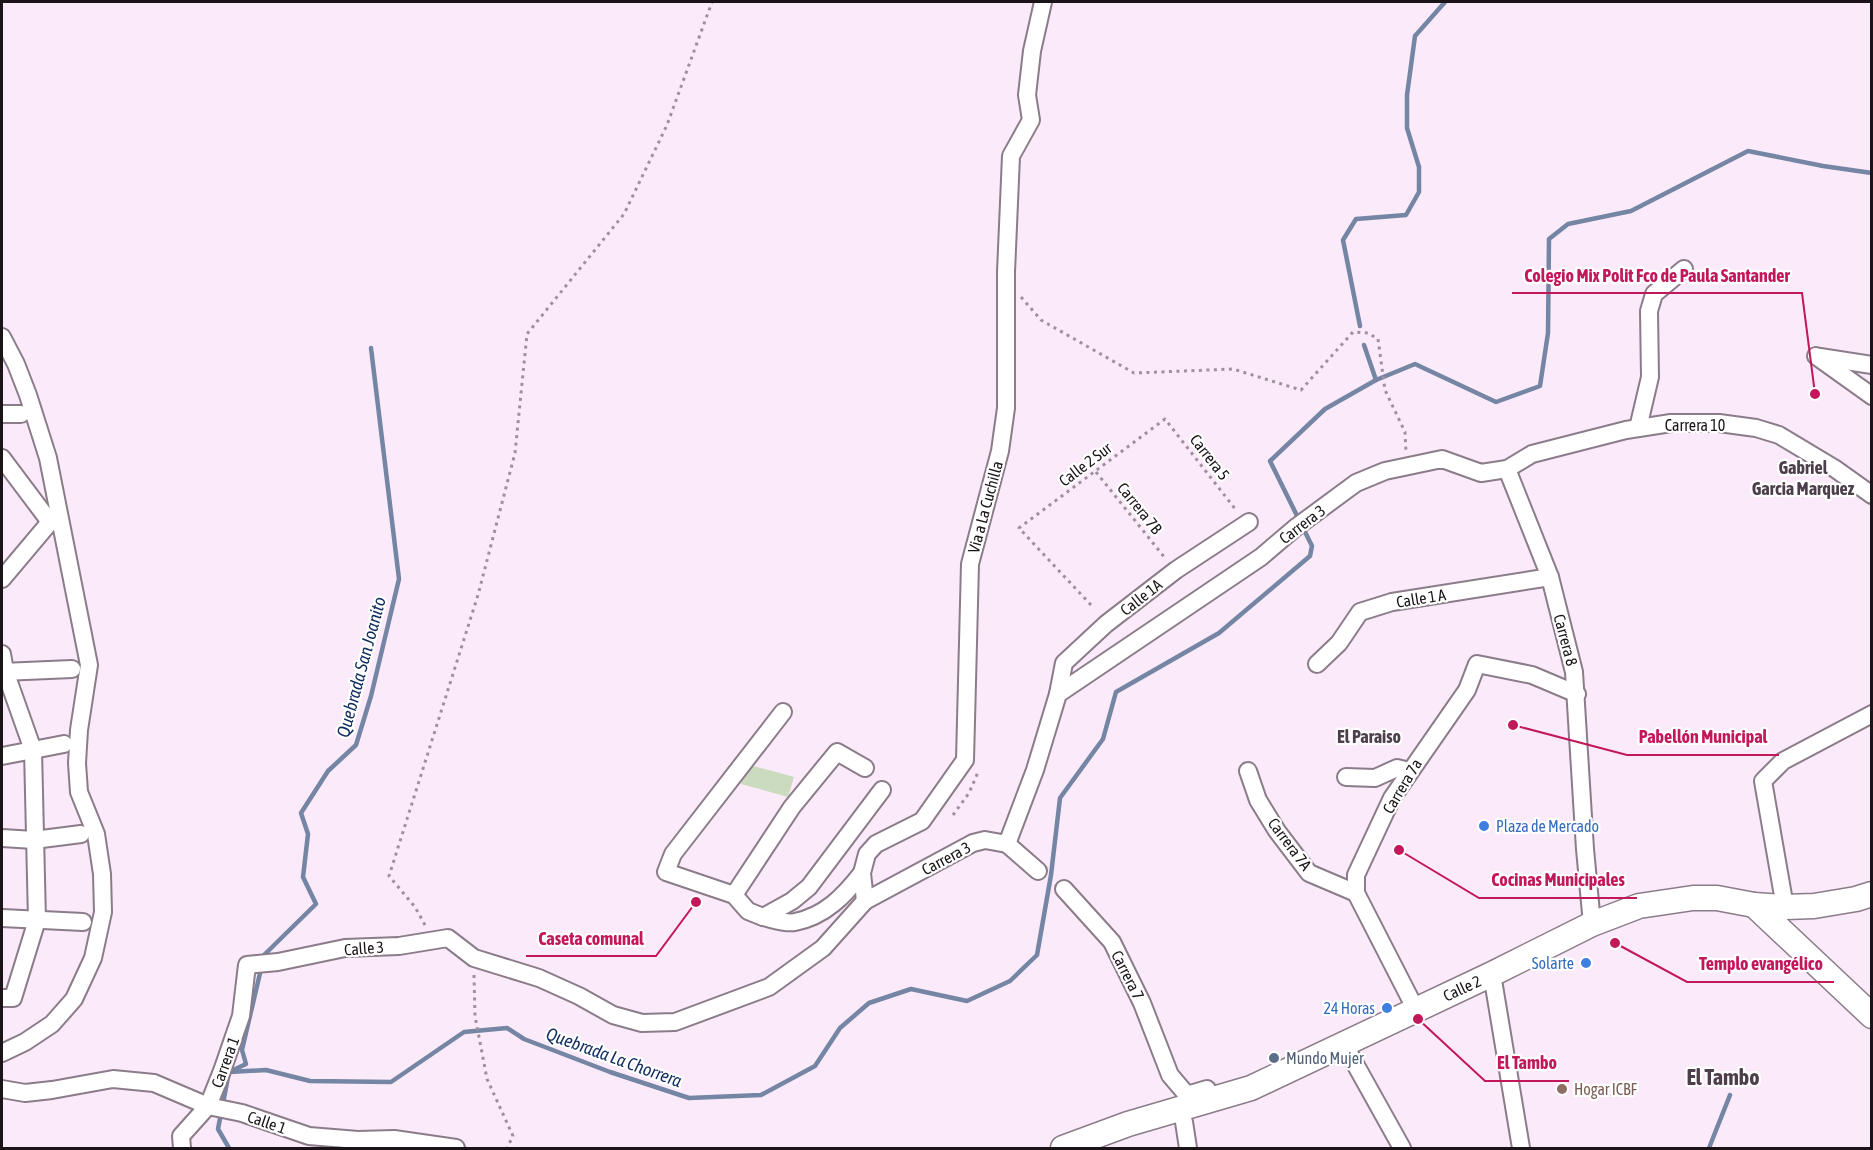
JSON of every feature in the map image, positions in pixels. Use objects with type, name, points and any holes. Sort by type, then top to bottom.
[{"type":"street","name":"Via a La Cuchilla","points":[[862,873],[867,854],[876,844],[922,821],[965,760],[970,564],[1000,451],[1006,408],[1006,272],[1011,156],[1031,120],[1027,95],[1032,51],[1043,2]]},
{"type":"street","points":[[1638,428],[1650,376],[1649,311],[1654,294],[1684,268]]},
{"type":"street","points":[[2,337],[28,395],[48,458],[89,665],[79,730],[77,763],[79,792],[96,834],[102,874],[103,912],[93,958],[74,999],[52,1024],[25,1042],[2,1053]]},
{"type":"street","points":[[1872,365],[1816,356],[1872,396]]},
{"type":"street","points":[[2,414],[21,414]]},
{"type":"street","name":"Carrera 10","points":[[1508,469],[1532,454],[1638,428],[1671,423],[1719,423],[1756,428],[1779,435],[1834,468],[1872,495]]},
{"type":"street","points":[[2,458],[50,522],[2,579]]},
{"type":"street","points":[[1406,465],[1442,459],[1481,473],[1508,469]]},
{"type":"street","name":"Carrera 3","points":[[1058,694],[1261,557],[1295,528],[1356,483],[1406,465]]},
{"type":"street","name":"Carrera 8","points":[[1508,469],[1550,577],[1574,672],[1592,924]]},
{"type":"street","name":"Calle 1A","points":[[1058,694],[1065,663],[1106,624],[1176,570],[1249,522]]},
{"type":"street","name":"Calle 1 A","points":[[1317,664],[1339,643],[1360,612],[1392,602],[1550,577]]},
{"type":"street","points":[[2,654],[3,671],[33,750],[37,920],[13,998],[2,998]]},
{"type":"street","name":"Carrera 7a","points":[[1356,893],[1356,876],[1392,798],[1467,690],[1477,664],[1532,675],[1577,694]]},
{"type":"street","points":[[3,671],[72,669]]},
{"type":"street","points":[[1038,872],[1007,844],[1035,770],[1058,694]]},
{"type":"street","points":[[783,712],[673,854],[666,872],[734,895],[748,911],[763,917],[793,923],[821,912],[843,898],[862,873]]},
{"type":"street","points":[[1785,907],[1763,781],[1783,760],[1872,714]]},
{"type":"street","points":[[2,756],[64,744]]},
{"type":"street","points":[[734,895],[792,807],[837,752],[865,768]]},
{"type":"street","points":[[1346,777],[1375,778],[1397,768],[1409,771]]},
{"type":"street","name":"Carrera 7A","points":[[1248,771],[1263,808],[1277,831],[1309,873],[1356,893]]},
{"type":"street","points":[[763,917],[792,901],[810,886],[882,790]]},
{"type":"street","points":[[2,838],[34,840],[81,834]]},
{"type":"street","name":"Carrera 3","points":[[474,958],[539,978],[613,1015],[642,1023],[675,1022],[769,987],[823,948],[865,902],[973,843],[985,840],[1007,844]]},
{"type":"street","points":[[862,873],[865,902]]},
{"type":"street","name":"Carrera 7","points":[[1064,889],[1112,942],[1143,1003],[1170,1075],[1187,1095]]},
{"type":"street","points":[[1356,893],[1416,1010]]},
{"type":"street","name":"Calle 2","points":[[1063,1149],[1128,1124],[1251,1088],[1592,924],[1639,906],[1693,898],[1717,898],[1754,905],[1814,906],[1872,894]]},
{"type":"street","points":[[1754,905],[1872,1016]]},
{"type":"street","points":[[2,918],[83,922]]},
{"type":"street","name":"Calle 3","points":[[247,965],[278,962],[345,948],[399,946],[448,938],[474,958]]},
{"type":"street","name":"Carrera 1","points":[[182,1149],[181,1136],[212,1107],[241,1016],[247,965]]},
{"type":"street","points":[[1492,974],[1521,1149]]},
{"type":"street","points":[[1344,1044],[1402,1149]]},
{"type":"street","name":"Calle 1","points":[[2,1089],[25,1093],[113,1079],[154,1083],[212,1107],[242,1113],[309,1136],[358,1140],[394,1139],[456,1149]]},
{"type":"street","points":[[1159,1106],[1214,1088],[1232,1094]]},
{"type":"street","points":[[1184,1122],[1188,1149]]},
{"type":"path","points":[[433,940],[415,907],[389,876],[478,595],[515,453],[527,334],[624,214],[667,125],[712,2]]},
{"type":"path","points":[[1006,272],[1011,285],[1041,320],[1134,372],[1233,369],[1301,390],[1353,332],[1368,333],[1378,339],[1385,390],[1405,432],[1406,465]]},
{"type":"path","name":"Calle 2 Sur","points":[[1091,605],[1019,528],[1165,419]]},
{"type":"path","name":"Carrera 5","points":[[1165,419],[1236,510]]},
{"type":"path","name":"Carrera 7B","points":[[1096,471],[1166,559]]},
{"type":"path","points":[[474,958],[475,1016],[487,1079],[513,1136],[507,1149]]},
{"type":"green space","points":[[746,764],[794,777],[788,797],[741,784]]},
{"type":"waterway","points":[[1360,326],[1343,240],[1356,219],[1406,215],[1419,192],[1419,167],[1407,128],[1407,95],[1415,36],[1445,2]]},
{"type":"waterway","name":"Quebrada La Chorrera","points":[[229,1072],[266,1070],[310,1081],[391,1082],[464,1032],[507,1028],[524,1039],[610,1072],[689,1098],[761,1095],[815,1066],[840,1028],[869,1003],[911,989],[967,1001],[1010,981],[1037,955],[1051,875],[1060,798],[1103,739],[1116,692],[1219,633],[1310,556],[1312,546],[1270,461],[1325,409],[1376,380],[1415,364],[1496,402],[1540,386],[1548,333],[1549,239],[1568,224],[1631,211],[1748,151],[1872,173]]},
{"type":"waterway","points":[[1364,345],[1376,380]]},
{"type":"waterway","name":"Quebrada San Joanito","points":[[263,960],[264,955],[316,904],[303,877],[308,834],[301,813],[328,771],[356,745],[371,696],[399,579],[371,348]]},
{"type":"waterway","name":"Quebrada San Joanito","points":[[229,1148],[218,1129],[229,1072],[246,1064],[242,1050],[261,969]]},
{"type":"waterway","points":[[1709,1148],[1730,1095]]},
{"type":"place","name":"Colegio Mix Polit Fco de Paula Santander","points":[[1815,394]]},
{"type":"place","name":"Pabellón Municipal","points":[[1513,725]]},
{"type":"place","name":"Plaza de Mercado","points":[[1484,826]]},
{"type":"place","name":"Cocinas Municipales","points":[[1399,850]]},
{"type":"place","name":"Caseta comunal","points":[[696,902]]},
{"type":"place","name":"Templo evangélico","points":[[1615,943]]},
{"type":"place","name":"Solarte","points":[[1586,963]]},
{"type":"place","name":"24 Horas","points":[[1387,1008]]},
{"type":"place","name":"El Tambo","points":[[1418,1019]]},
{"type":"place","name":"Mundo Mujer","points":[[1274,1058]]},
{"type":"place","name":"Hogar ICBF","points":[[1562,1089]]},
{"type":"district","name":"Gabriel Garcia Marquez","points":[[1803,477]]},
{"type":"district","name":"El Paraiso","points":[[1369,736]]},
{"type":"district","name":"El Tambo","points":[[1723,1077]]}]
